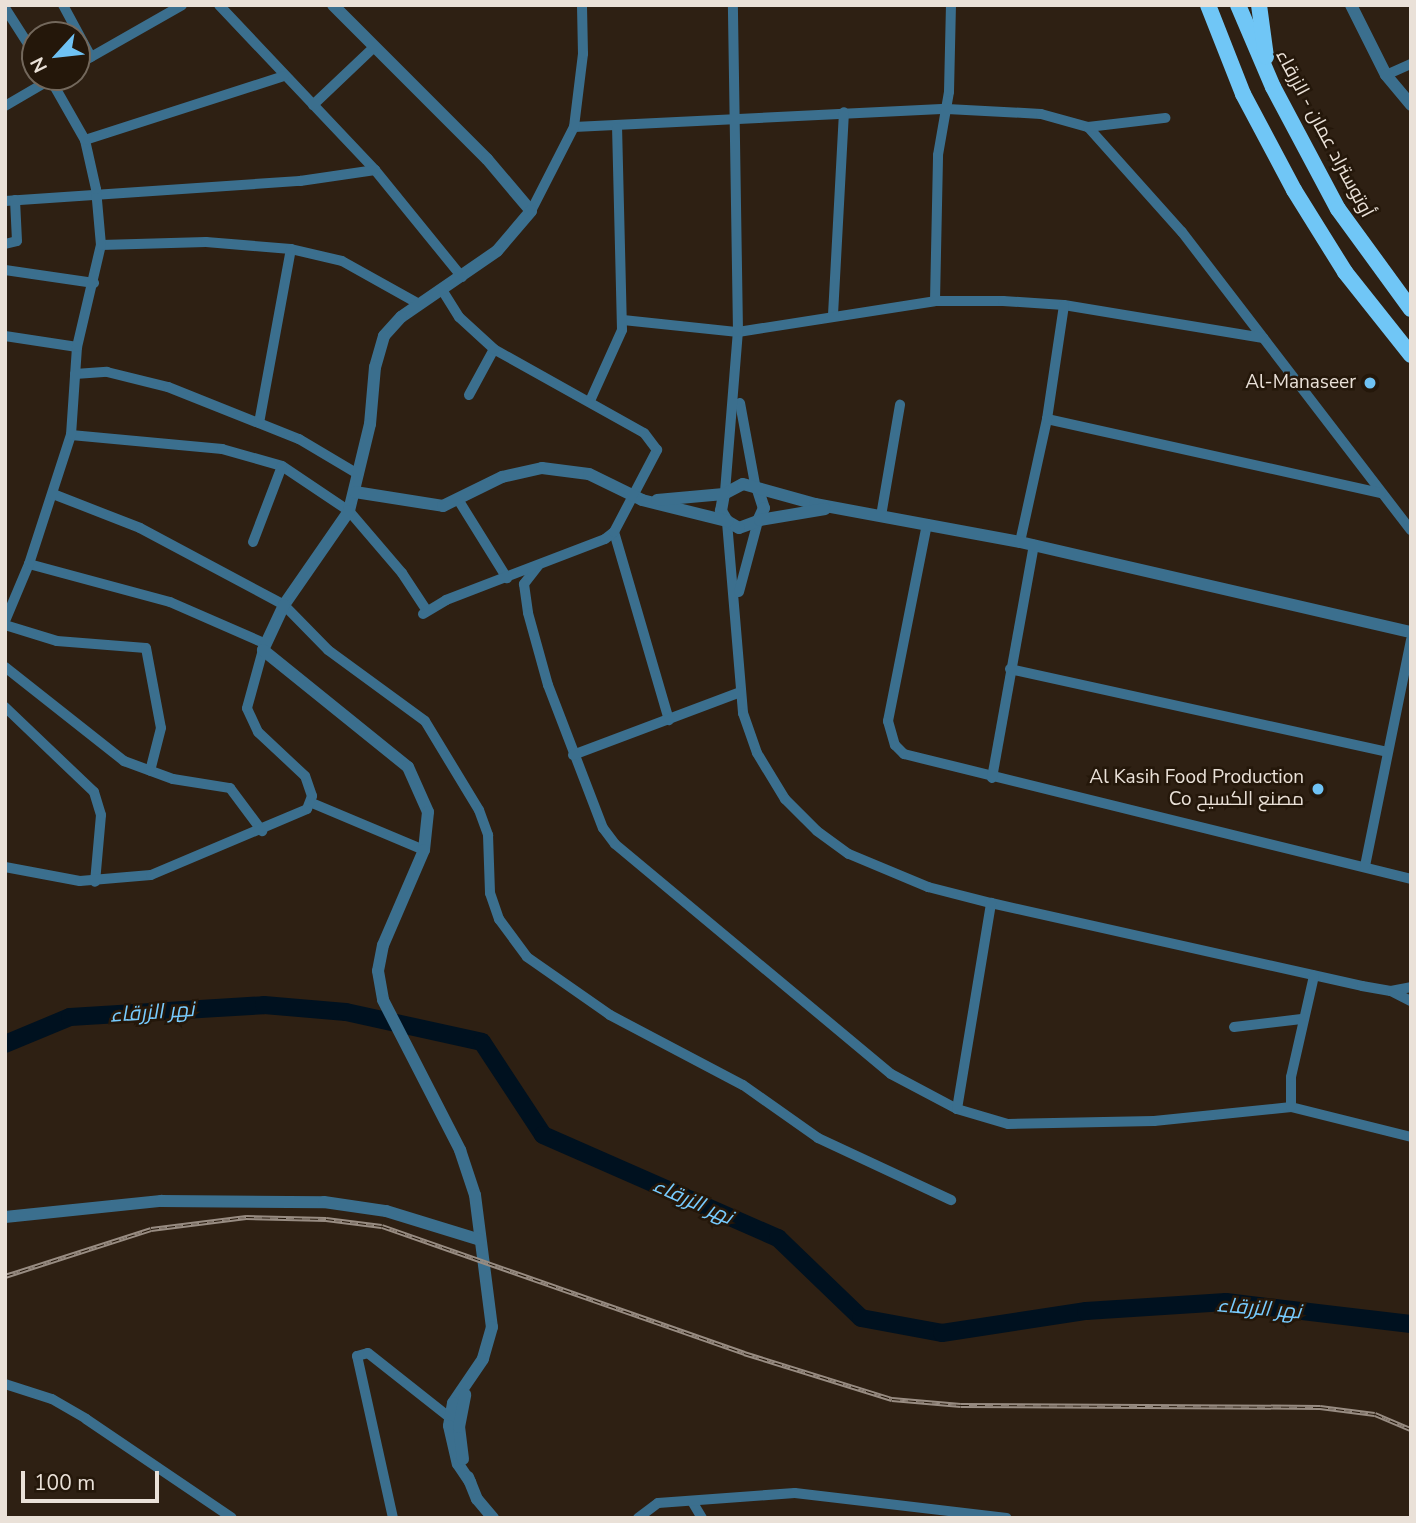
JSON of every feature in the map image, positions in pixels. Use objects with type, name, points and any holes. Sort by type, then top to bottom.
[{"type":"highway","points":[[1202,5],[1217,31]]},
{"type":"highway","points":[[1208,5],[1259,127],[1310,218],[1364,298],[1411,355]]},
{"type":"highway","name":"أوتوستراد عمان - الزرقاء","points":[[1238,5],[1273,87],[1338,209],[1411,309]]},
{"type":"highway","points":[[1259,5],[1273,87]]},
{"type":"street","points":[[63,5],[71,21]]},
{"type":"street","points":[[91,56],[182,5]]},
{"type":"street","points":[[219,5],[375,170],[462,277]]},
{"type":"street","points":[[333,5],[373,48],[487,159],[531,211]]},
{"type":"street","points":[[312,803],[305,776],[251,721],[247,694],[284,606],[349,511],[370,424],[379,346],[394,322],[462,277],[504,244],[531,211],[574,127],[583,54],[582,5]]},
{"type":"street","points":[[733,5],[738,121],[737,375],[721,511],[727,522],[737,603],[741,692],[757,752],[785,799],[817,831],[849,854],[928,887],[1314,976],[1391,991],[1411,1001]]},
{"type":"street","points":[[935,301],[938,149],[947,109],[951,5]]},
{"type":"street","points":[[1351,5],[1386,75],[1411,105]]},
{"type":"street","points":[[7,16],[21,36]]},
{"type":"street","points":[[313,105],[373,48]]},
{"type":"street","points":[[1386,75],[1411,64]]},
{"type":"street","points":[[85,140],[284,76]]},
{"type":"street","points":[[5,106],[30,91]]},
{"type":"street","points":[[59,91],[85,140],[97,197],[101,244],[77,347],[71,435],[29,564],[5,623],[57,640],[146,648],[160,728],[150,771]]},
{"type":"street","points":[[574,127],[617,128],[844,112],[947,109],[1041,114],[1088,127],[1165,118]]},
{"type":"street","points":[[833,314],[844,112]]},
{"type":"street","points":[[1088,127],[1182,232],[1411,530]]},
{"type":"street","points":[[590,401],[617,349],[623,320],[617,128]]},
{"type":"street","points":[[5,244],[17,241],[10,200],[97,197],[300,181],[375,170]]},
{"type":"street","points":[[101,244],[206,242],[290,249],[342,261],[419,304]]},
{"type":"street","points":[[259,423],[290,249]]},
{"type":"street","points":[[5,270],[94,283]]},
{"type":"street","points":[[71,435],[222,449],[282,466],[349,511],[402,573],[425,613],[590,547],[614,532],[637,498],[657,450],[656,444],[590,401],[495,349],[471,332],[442,290]]},
{"type":"street","points":[[623,320],[738,332],[833,314],[935,301],[1064,305],[1263,338]]},
{"type":"street","points":[[1020,542],[1047,419],[1064,305]]},
{"type":"street","points":[[5,336],[77,347]]},
{"type":"street","points":[[469,395],[495,349]]},
{"type":"street","points":[[75,374],[107,372],[152,382],[259,423],[332,455],[358,474]]},
{"type":"street","points":[[737,375],[757,489],[764,508],[737,603]]},
{"type":"street","points":[[881,516],[900,405]]},
{"type":"street","points":[[1047,419],[1382,493]]},
{"type":"street","points":[[253,542],[282,466]]},
{"type":"street","points":[[355,492],[428,508],[459,501],[502,477],[542,468],[589,474],[637,498],[746,528],[759,521],[835,508]]},
{"type":"street","points":[[637,498],[724,493],[737,484],[835,508],[1034,545],[1411,632]]},
{"type":"street","points":[[52,494],[140,528],[284,606],[328,650],[412,709],[437,737],[479,810],[488,835],[491,892],[499,919],[527,957],[610,1015],[743,1085],[818,1138],[951,1200]]},
{"type":"street","points":[[459,501],[507,578]]},
{"type":"street","points":[[928,524],[888,721],[889,733],[895,745],[915,759],[1411,879]]},
{"type":"street","points":[[614,532],[669,720]]},
{"type":"street","points":[[992,778],[1034,545]]},
{"type":"street","points":[[29,564],[170,602],[265,647],[408,766],[428,812],[424,850],[383,945],[378,971],[383,1000],[467,1167],[492,1302],[492,1326],[483,1359],[449,1417],[452,1445],[477,1499],[493,1518]]},
{"type":"street","points":[[538,566],[527,575],[523,592],[572,755],[603,828],[615,844],[891,1074],[957,1109],[1008,1124],[1154,1121],[1291,1107],[1411,1137]]},
{"type":"street","points":[[1365,866],[1386,752],[1411,640]]},
{"type":"street","points":[[5,667],[112,752],[150,771],[230,788],[262,831]]},
{"type":"street","points":[[1010,669],[1386,752]]},
{"type":"street","points":[[572,755],[741,692]]},
{"type":"street","points":[[5,707],[94,792],[101,815],[95,882]]},
{"type":"street","points":[[5,867],[95,882],[151,875],[298,816],[312,803]]},
{"type":"street","points":[[312,803],[424,850]]},
{"type":"street","points":[[957,1109],[991,903]]},
{"type":"street","points":[[1291,1107],[1302,1019],[1314,976]]},
{"type":"street","points":[[1391,991],[1411,987]]},
{"type":"street","points":[[1234,1027],[1302,1019]]},
{"type":"street","points":[[5,1217],[161,1201],[324,1202],[386,1211],[480,1240]]},
{"type":"street","points":[[393,1518],[357,1356],[368,1353],[449,1417]]},
{"type":"street","points":[[470,1482],[459,1427],[472,1375]]},
{"type":"street","points":[[5,1384],[52,1399],[86,1419],[232,1518]]},
{"type":"street","points":[[638,1518],[658,1503],[693,1503],[795,1493],[1007,1518]]},
{"type":"street","points":[[693,1503],[702,1518]]},
{"type":"waterway","name":"نهر الزرقاء","points":[[5,1044],[70,1017],[264,1005],[346,1012],[482,1042],[543,1135],[778,1238],[861,1318],[942,1333],[1086,1311],[1226,1302],[1411,1324]]},
{"type":"railway","points":[[5,1276],[151,1229],[246,1217],[326,1219],[382,1226],[744,1353],[892,1399],[961,1405],[1320,1407],[1375,1414],[1411,1429]]},
{"type":"place","name":"Al-Manaseer","points":[[1370,383]]},
{"type":"place","name":"Al Kasih Food Production Co مصنع الكسيح","points":[[1318,789]]}]
